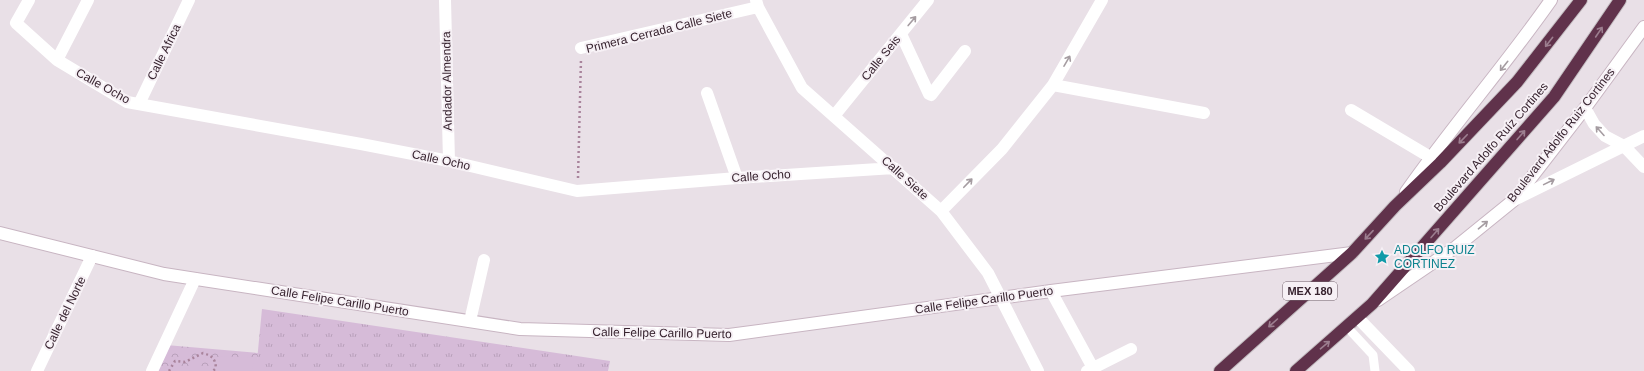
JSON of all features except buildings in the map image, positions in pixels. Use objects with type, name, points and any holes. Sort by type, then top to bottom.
[{"type":"highway","name":"Boulevard Adolfo Ruíz Cortines","points":[[1395,206],[1440,163],[1517,82],[1581,0]]},
{"type":"highway","name":"Boulevard Adolfo Ruíz Cortines","points":[[1296,371],[1358,318],[1372,304],[1554,98],[1620,0]]},
{"type":"highway","name":"MEX 180","points":[[1220,371],[1352,253],[1395,206]]},
{"type":"street","name":"Calle Ocho","points":[[29,0],[16,23],[57,60],[127,102],[449,161],[577,191],[737,178],[894,168]]},
{"type":"street","points":[[57,60],[88,0]]},
{"type":"street","name":"Calle Africa","points":[[139,104],[190,0]]},
{"type":"street","name":"Andador Almendra","points":[[445,0],[449,161]]},
{"type":"street","name":"Calle Seis","points":[[834,116],[928,0]]},
{"type":"street","points":[[941,211],[1002,149],[1053,85],[1102,0]]},
{"type":"street","points":[[1395,206],[1430,157],[1517,48],[1551,0]]},
{"type":"street","name":"Primera Cerrada Calle Siete","points":[[581,48],[757,3]]},
{"type":"street","name":"Calle Siete","points":[[757,3],[797,81],[941,211],[988,273],[1038,371]]},
{"type":"street","name":"Boulevard Adolfo Ruiz Cortines","points":[[1372,304],[1456,247],[1514,200],[1585,108],[1644,27]]},
{"type":"street","points":[[901,34],[929,94],[931,94],[965,51]]},
{"type":"street","points":[[1053,85],[1204,114]]},
{"type":"street","points":[[707,93],[737,178]]},
{"type":"street","points":[[1585,108],[1594,124],[1605,136],[1624,146],[1644,167]]},
{"type":"street","points":[[1351,110],[1430,157]]},
{"type":"street","points":[[1514,200],[1644,136]]},
{"type":"street","name":"Calle Felipe Carillo Puerto","points":[[0,233],[164,274],[520,329],[729,335],[1051,291],[1352,253]]},
{"type":"street","name":"Calle del Norte","points":[[37,371],[92,256]]},
{"type":"street","points":[[470,321],[484,260]]},
{"type":"street","points":[[152,371],[196,279]]},
{"type":"street","points":[[1051,291],[1090,369],[1131,349]]},
{"type":"street","points":[[1358,318],[1409,371]]},
{"type":"lane","points":[[1347,326],[1373,355],[1375,371]]},
{"type":"path","name":"Primera Cerrada Calle Siete","points":[[577,191],[581,48]]},
{"type":"path","points":[[169,371],[175,361],[185,362],[203,353],[211,355],[215,360],[216,368],[213,371]]},
{"type":"green space","points":[[262,309],[610,361],[608,371],[256,371]]},
{"type":"green space","points":[[166,345],[258,353],[257,371],[155,371]]},
{"type":"green space","points":[[220,356],[254,358],[252,371],[218,371]]},
{"type":"place","name":"ADOLFO RUIZ CORTINEZ","points":[[1382,257]]}]
